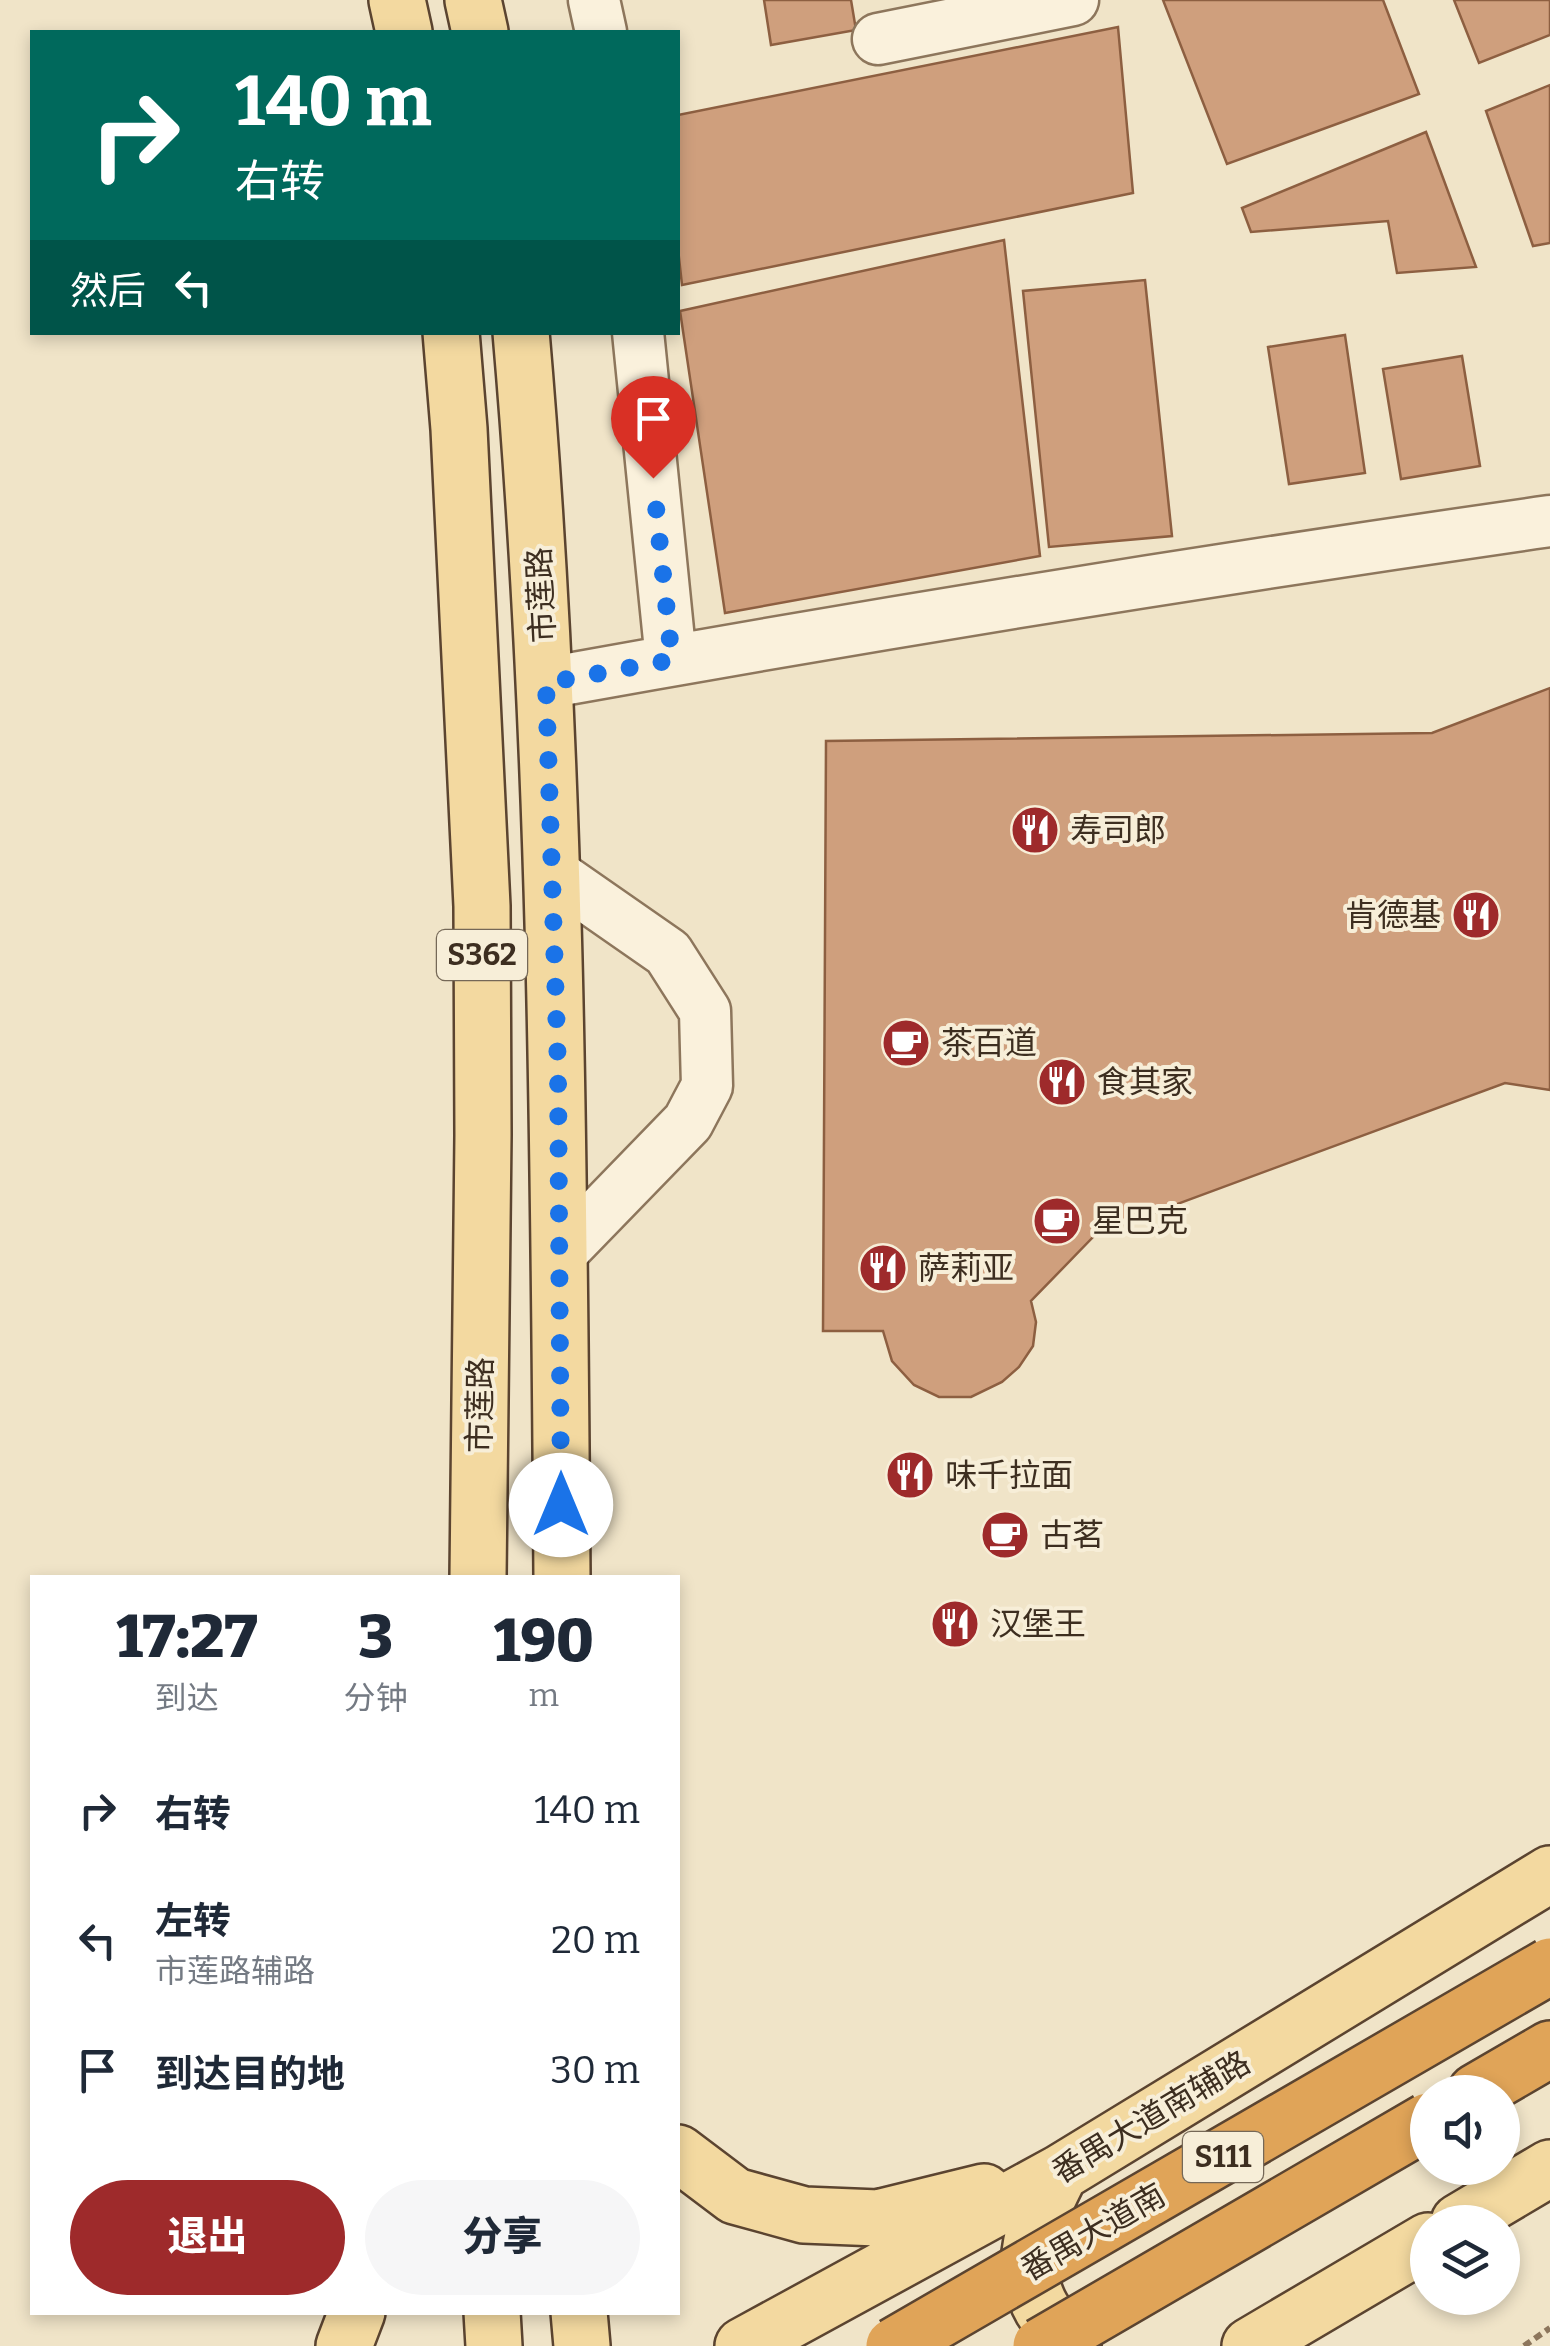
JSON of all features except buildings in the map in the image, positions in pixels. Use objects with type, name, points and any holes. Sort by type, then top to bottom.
[{"type":"highway","name":"番禺大道南","points":[[894,2346],[1550,1966]]},
{"type":"highway","points":[[1505,2075],[1550,2048]]},
{"type":"highway","name":"S111","points":[[1041,2346],[1410,2132]]},
{"type":"main road","points":[[397,0],[404,30]]},
{"type":"main road","points":[[473,0],[480,30]]},
{"type":"main road","name":"市莲路","points":[[450,335],[459,429],[482,906],[484,1135],[478,1575]]},
{"type":"main road","name":"市莲路","points":[[521,335],[546,683],[553,873],[562,1575]]},
{"type":"main road","name":"番禺大道南辅路","points":[[743,2346],[1060,2173],[1550,1874]]},
{"type":"main road","points":[[680,2155],[735,2196],[804,2215],[878,2218],[1060,2173]]},
{"type":"main road","points":[[1060,2173],[1029,2241],[1032,2285],[1042,2309],[1073,2346]]},
{"type":"main road","points":[[1498,2205],[1543,2186]]},
{"type":"main road","points":[[1250,2346],[1410,2252]]},
{"type":"main road","points":[[344,2346],[356,2315]]},
{"type":"main road","points":[[492,2315],[494,2346]]},
{"type":"main road","points":[[579,2315],[582,2346]]},
{"type":"street","points":[[594,0],[601,30]]},
{"type":"street","points":[[878,39],[1073,0]]},
{"type":"street","points":[[638,335],[672,660]]},
{"type":"street","points":[[546,683],[1300,556],[1550,521]]},
{"type":"street","points":[[553,873],[668,953],[705,1011],[706,1068],[706,1086],[688,1122],[559,1255]]},
{"type":"path","points":[[1524,2346],[1550,2328]]},
{"type":"place","name":"寿司郎","points":[[1035,830]]},
{"type":"place","name":"肯德基","points":[[1476,915]]},
{"type":"place","name":"茶百道","points":[[906,1043]]},
{"type":"place","name":"食其家","points":[[1062,1082]]},
{"type":"place","name":"星巴克","points":[[1057,1221]]},
{"type":"place","name":"萨莉亚","points":[[883,1268]]},
{"type":"place","name":"味千拉面","points":[[910,1475]]},
{"type":"place","name":"古茗","points":[[1005,1535]]},
{"type":"place","name":"汉堡王","points":[[955,1624]]},
{"type":"route","points":[[561,1505],[558,1070],[546,683],[672,660],[653,478]]}]
